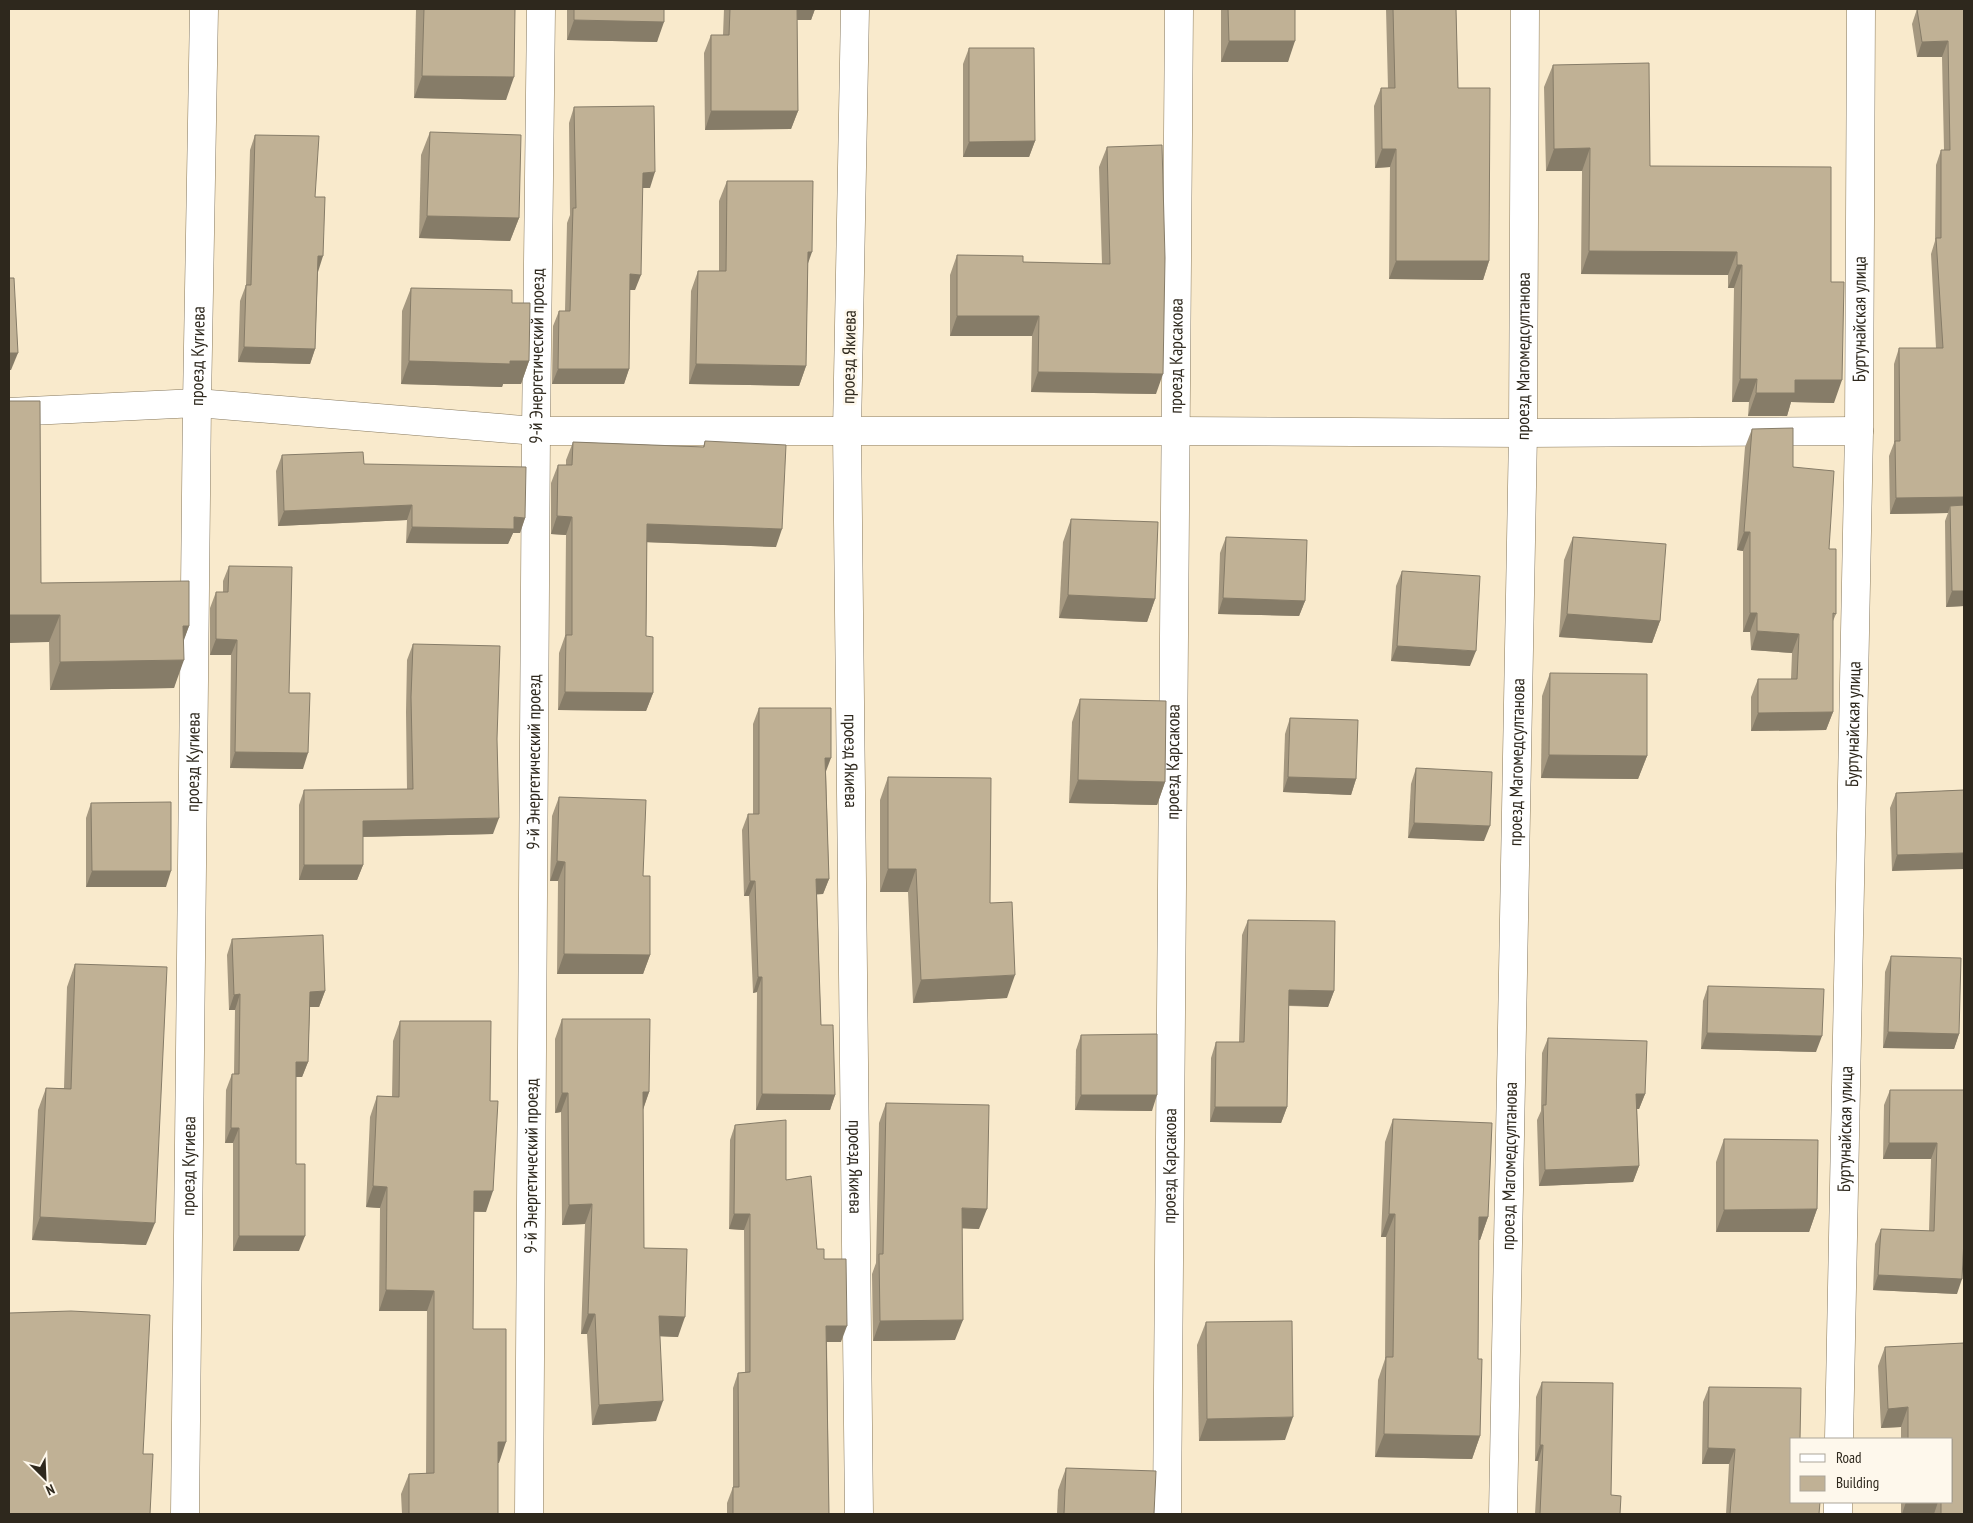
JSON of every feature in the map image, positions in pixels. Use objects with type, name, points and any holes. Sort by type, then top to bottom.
[{"type":"street","name":"проезд Кугиева","points":[[185,1514],[196,404],[204,9]]},
{"type":"street","name":"9-й Энергетический проезд","points":[[529,1514],[536,431],[541,9]]},
{"type":"street","name":"проезд Якиева","points":[[855,9],[847,431],[859,1514]]},
{"type":"street","name":"проезд Карсакова","points":[[1167,1514],[1179,9]]},
{"type":"street","name":"проезд Магомедсултанова","points":[[1503,1514],[1522,433],[1525,9]]},
{"type":"street","name":"Буртунайская улица","points":[[1839,1438],[1859,431],[1861,9]]},
{"type":"street","points":[[9,412],[196,404],[536,431],[1522,433],[1859,431]]},
{"type":"building","points":[[424,9],[515,9],[514,77],[422,76]]},
{"type":"building","points":[[574,9],[664,9],[664,22],[574,20]]},
{"type":"building","points":[[730,9],[797,9],[798,111],[711,111],[711,35],[729,35]]},
{"type":"building","points":[[1228,9],[1295,9],[1295,41],[1229,41]]},
{"type":"building","points":[[1393,9],[1456,9],[1458,88],[1490,88],[1489,261],[1396,261],[1396,149],[1382,149],[1381,88],[1395,88]]},
{"type":"building","points":[[1917,9],[1964,9],[1964,497],[1896,498],[1895,441],[1900,441],[1899,348],[1943,348],[1936,238],[1941,238],[1941,150],[1950,150],[1948,41],[1922,42]]},
{"type":"building","points":[[969,48],[1034,48],[1035,141],[969,142]]},
{"type":"building","points":[[1649,63],[1650,166],[1831,167],[1831,282],[1844,282],[1842,380],[1795,380],[1795,393],[1756,393],[1757,379],[1740,379],[1742,265],[1737,265],[1737,252],[1589,251],[1590,148],[1554,149],[1553,65]]},
{"type":"building","points":[[654,106],[655,172],[643,173],[641,275],[630,274],[629,369],[558,369],[559,311],[570,311],[573,208],[576,208],[574,107]]},
{"type":"building","points":[[430,132],[521,135],[519,218],[427,216]]},
{"type":"building","points":[[255,135],[319,136],[315,197],[325,197],[323,256],[318,256],[315,349],[244,347],[246,285],[251,285]]},
{"type":"building","points":[[1162,145],[1165,258],[1163,374],[1038,372],[1039,316],[957,316],[957,255],[1023,256],[1023,262],[1110,264],[1107,147]]},
{"type":"building","points":[[727,181],[813,181],[812,252],[808,252],[806,366],[696,364],[698,271],[726,271]]},
{"type":"building","points":[[9,278],[14,278],[18,353],[9,353]]},
{"type":"building","points":[[411,288],[512,290],[512,303],[530,303],[529,361],[510,361],[510,364],[409,361]]},
{"type":"building","points":[[9,401],[40,401],[41,583],[189,581],[189,626],[183,626],[184,660],[60,662],[60,615],[9,615]]},
{"type":"building","points":[[1793,428],[1793,467],[1834,471],[1829,549],[1836,549],[1836,614],[1833,613],[1833,712],[1758,713],[1758,679],[1797,679],[1799,634],[1757,631],[1757,613],[1750,613],[1750,532],[1744,532],[1752,429]]},
{"type":"building","points":[[705,441],[786,445],[782,529],[647,524],[646,636],[653,637],[653,693],[565,692],[566,635],[572,635],[572,517],[557,516],[558,465],[572,465],[573,442],[704,447]]},
{"type":"building","points":[[363,452],[364,464],[526,467],[525,518],[514,517],[514,529],[412,527],[412,505],[284,511],[282,455]]},
{"type":"building","points":[[1964,505],[1964,591],[1952,591],[1950,506]]},
{"type":"building","points":[[1071,519],[1158,522],[1155,599],[1068,595]]},
{"type":"building","points":[[1226,537],[1307,540],[1305,601],[1223,598]]},
{"type":"building","points":[[1573,537],[1666,544],[1660,621],[1567,614]]},
{"type":"building","points":[[229,566],[292,567],[289,693],[310,693],[308,753],[235,752],[237,640],[216,639],[216,592],[228,592]]},
{"type":"building","points":[[1402,571],[1480,576],[1476,651],[1397,646]]},
{"type":"building","points":[[413,644],[500,646],[497,739],[499,818],[363,821],[363,865],[304,865],[304,790],[413,789],[411,697]]},
{"type":"building","points":[[1550,673],[1647,674],[1647,756],[1549,755]]},
{"type":"building","points":[[1080,699],[1166,701],[1165,782],[1078,780]]},
{"type":"building","points":[[759,708],[831,708],[831,758],[825,758],[829,879],[816,879],[821,1025],[833,1025],[835,1095],[762,1094],[762,977],[758,977],[755,881],[750,881],[748,814],[759,814]]},
{"type":"building","points":[[1290,718],[1358,720],[1356,779],[1288,777]]},
{"type":"building","points":[[1416,768],[1492,772],[1490,826],[1414,823]]},
{"type":"building","points":[[888,777],[991,778],[990,903],[1012,902],[1015,975],[921,980],[916,869],[888,869]]},
{"type":"building","points":[[1964,790],[1964,853],[1897,855],[1896,793]]},
{"type":"building","points":[[559,797],[646,800],[643,876],[650,876],[650,955],[564,954],[565,862],[557,861]]},
{"type":"building","points":[[171,802],[171,871],[92,871],[91,803]]},
{"type":"building","points":[[1248,920],[1335,921],[1334,991],[1289,990],[1287,1107],[1215,1107],[1216,1042],[1244,1042]]},
{"type":"building","points":[[323,935],[325,991],[310,992],[308,1062],[296,1062],[296,1164],[305,1164],[305,1236],[239,1236],[239,1128],[231,1128],[232,1074],[239,1074],[240,994],[234,995],[232,939]]},
{"type":"building","points":[[1891,956],[1961,958],[1959,1034],[1888,1032]]},
{"type":"building","points":[[75,964],[167,967],[155,1223],[40,1217],[46,1088],[71,1089]]},
{"type":"building","points":[[1708,986],[1824,989],[1822,1036],[1707,1033]]},
{"type":"building","points":[[562,1019],[650,1019],[649,1092],[643,1092],[644,1248],[687,1249],[685,1317],[659,1316],[663,1401],[599,1405],[595,1314],[588,1314],[592,1204],[569,1205],[568,1093],[562,1093]]},
{"type":"building","points":[[400,1021],[491,1021],[490,1101],[498,1101],[493,1191],[474,1191],[473,1329],[506,1329],[506,1442],[498,1442],[498,1514],[409,1514],[409,1474],[434,1473],[434,1291],[386,1290],[387,1187],[373,1186],[377,1096],[399,1097]]},
{"type":"building","points":[[1157,1034],[1157,1095],[1081,1095],[1081,1035]]},
{"type":"building","points":[[1548,1038],[1647,1041],[1645,1094],[1636,1094],[1639,1166],[1545,1170],[1543,1105],[1546,1105]]},
{"type":"building","points":[[1890,1090],[1964,1090],[1964,1239],[1962,1279],[1878,1275],[1881,1229],[1934,1231],[1937,1143],[1889,1143]]},
{"type":"building","points":[[886,1103],[989,1105],[987,1209],[962,1208],[963,1320],[880,1321],[879,1254],[883,1254]]},
{"type":"building","points":[[1393,1119],[1492,1123],[1488,1217],[1479,1217],[1478,1359],[1482,1359],[1480,1436],[1384,1434],[1386,1357],[1393,1357],[1395,1214],[1389,1214]]},
{"type":"building","points":[[786,1120],[786,1180],[811,1176],[817,1249],[824,1249],[824,1259],[846,1259],[847,1326],[826,1326],[829,1514],[733,1514],[733,1487],[739,1487],[738,1373],[750,1372],[750,1214],[734,1214],[735,1125]]},
{"type":"building","points":[[1724,1139],[1818,1140],[1817,1209],[1724,1210]]},
{"type":"building","points":[[71,1311],[150,1315],[143,1454],[153,1454],[150,1514],[9,1514],[9,1313]]},
{"type":"building","points":[[1292,1321],[1293,1417],[1207,1419],[1206,1322]]},
{"type":"building","points":[[1964,1343],[1964,1514],[1941,1514],[1941,1503],[1953,1503],[1953,1438],[1908,1438],[1908,1407],[1888,1409],[1885,1347]]},
{"type":"building","points":[[1542,1382],[1613,1383],[1611,1495],[1621,1496],[1620,1514],[1540,1514],[1543,1445],[1540,1445]]},
{"type":"building","points":[[1709,1387],[1801,1388],[1800,1438],[1790,1438],[1790,1503],[1820,1503],[1819,1514],[1730,1514],[1735,1449],[1708,1448]]},
{"type":"building","points":[[1066,1468],[1156,1471],[1154,1514],[1064,1514]]}]
